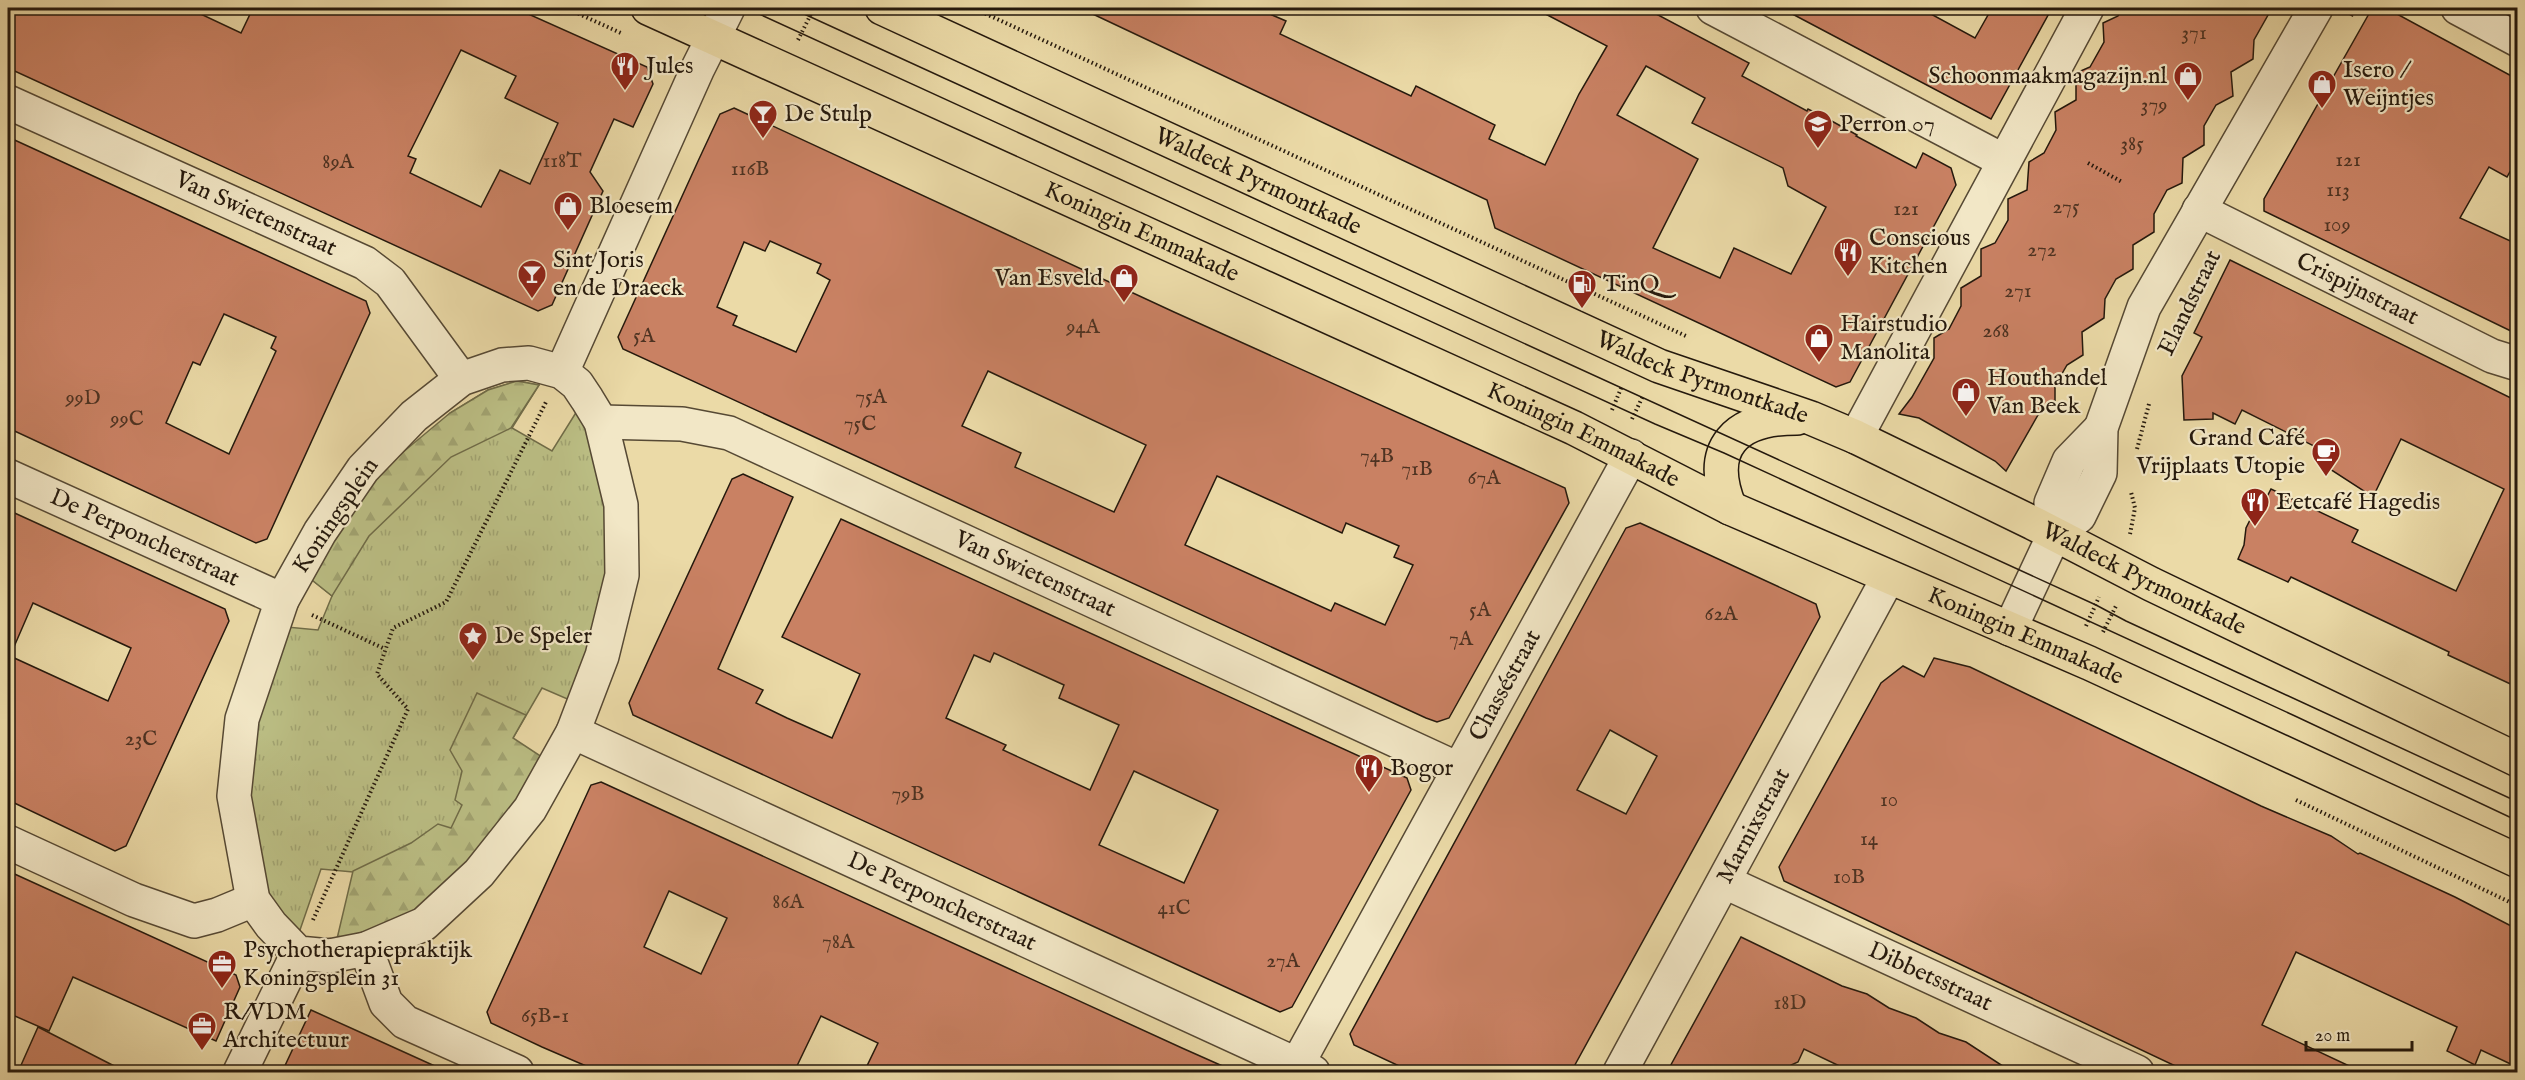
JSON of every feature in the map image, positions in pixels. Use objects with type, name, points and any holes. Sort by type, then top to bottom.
[{"type":"main road","name":"Koningin Emmakade","points":[[648,8],[1624,452],[1730,508],[2080,659],[2517,861]]},
{"type":"main road","name":"Waldeck Pyrmontkade","points":[[882,8],[1659,366],[1811,418],[1856,437],[2517,760]]},
{"type":"main road","points":[[1730,508],[1721,483],[1720,466],[1724,453],[1732,440],[1754,423],[1773,418],[1811,418]]},
{"type":"street","points":[[562,372],[728,8]]},
{"type":"street","points":[[1713,8],[2004,161]]},
{"type":"street","points":[[1856,437],[2087,8]]},
{"type":"street","name":"Elandstraat","points":[[2010,629],[2054,535],[2079,516],[2100,473],[2101,428],[2144,308],[2316,8]]},
{"type":"street","points":[[2458,8],[2517,40]]},
{"type":"street","name":"Van Swietenstraat","points":[[8,102],[365,263],[390,282],[461,379]]},
{"type":"street","name":"Crispijnstraat","points":[[2199,210],[2492,356],[2517,364]]},
{"type":"street","name":"Koningsplein","points":[[529,363],[562,372],[578,384],[601,422],[621,505],[622,574],[602,656],[573,732],[530,809],[479,873],[424,924],[366,949],[330,956],[298,953],[271,925],[253,900],[234,796],[242,719],[282,600],[320,532],[363,469],[414,416],[461,379],[502,365],[529,363]]},
{"type":"street","name":"Van Swietenstraat","points":[[601,422],[682,424],[729,433],[1458,769]]},
{"type":"street","name":"Chasséstraat","points":[[1301,1070],[1624,452]]},
{"type":"street","name":"De Perponcherstraat","points":[[8,476],[282,600]]},
{"type":"street","name":"Marnixstraat","points":[[1620,1072],[1888,578]]},
{"type":"street","name":"De Perponcherstraat","points":[[573,732],[1301,1070]]},
{"type":"street","points":[[8,842],[134,900],[194,921],[217,915],[253,900]]},
{"type":"street","name":"Dibbetsstraat","points":[[1725,882],[2137,1072]]},
{"type":"street","points":[[366,949],[386,1003],[405,1022],[516,1072]]},
{"type":"street","points":[[240,1072],[298,953]]},
{"type":"path","points":[[2350,17],[2356,8]]},
{"type":"path","points":[[2088,163],[2122,182]]},
{"type":"path","points":[[1624,452],[1676,331]]},
{"type":"path","points":[[298,953],[408,710],[377,674],[393,628],[446,602],[562,372]]},
{"type":"path","points":[[2136,453],[2151,399]]},
{"type":"path","points":[[2080,659],[2123,569],[2135,508],[2130,483]]},
{"type":"path","points":[[2080,659],[2123,569]]},
{"type":"path","points":[[282,600],[385,649]]},
{"type":"green space","points":[[517,381],[539,385],[512,428],[552,451],[577,411],[598,444],[610,532],[603,602],[572,701],[542,688],[513,738],[509,818],[353,872],[321,869],[300,930],[288,924],[273,910],[254,866],[249,758],[269,671],[287,627],[318,630],[332,596],[307,576],[450,413],[488,390]]},
{"type":"green space","points":[[517,381],[539,385],[511,428],[451,457],[369,536],[332,596],[307,576],[354,505],[390,463],[450,413],[488,390]]},
{"type":"green space","points":[[477,693],[526,715],[513,738],[545,759],[509,818],[433,900],[390,929],[336,943],[353,871],[411,843],[438,824],[451,828],[462,805],[455,800],[462,771],[450,750]]},
{"type":"building","points":[[8,8],[188,8],[241,33],[253,8],[515,8],[647,67],[653,84],[633,127],[614,119],[590,172],[603,191],[552,305],[538,311],[8,68]],"holes":[[[461,50],[516,76],[505,98],[558,123],[530,184],[500,170],[481,207],[410,173],[416,159],[408,156]]]},
{"type":"building","points":[[1080,8],[1256,8],[1286,21],[1280,34],[1411,96],[1416,86],[1495,125],[1489,139],[1545,165],[1579,94],[1607,46],[1534,8],[1645,8],[1749,63],[1742,76],[1807,111],[1808,109],[1828,119],[1916,168],[1923,153],[1951,168],[1956,185],[1850,382],[1836,387],[1495,228],[1487,200]],"holes":[[[1646,66],[1705,98],[1692,123],[1783,168],[1788,186],[1826,207],[1791,274],[1734,248],[1720,278],[1653,248],[1698,159],[1617,115]]]},
{"type":"building","points":[[1781,8],[1920,8],[1975,38],[1992,8],[2052,8],[1991,119]]},
{"type":"building","points":[[2122,8],[2272,8],[2254,40],[2253,59],[2231,72],[2233,96],[2216,105],[2204,126],[2204,145],[2183,158],[2182,183],[2167,190],[2154,214],[2154,232],[2133,245],[2133,269],[2116,279],[2105,299],[2104,318],[2082,332],[2083,355],[2067,365],[2055,386],[2055,405],[2038,415],[2006,471],[1995,461],[1919,418],[1899,414],[1912,397],[1934,358],[1934,338],[1949,329],[1961,306],[1961,288],[1981,276],[1981,249],[1995,243],[2008,220],[2008,199],[2027,190],[2029,162],[2044,153],[2056,130],[2055,112],[2076,100],[2076,73],[2090,67],[2104,42],[2103,23],[2118,16]]},
{"type":"building","points":[[2376,8],[2386,8],[2517,79],[2517,159],[2507,177],[2489,167],[2460,218],[2517,244],[2517,334],[2264,211],[2264,199],[2370,12]]},
{"type":"building","points":[[734,108],[1174,312],[1565,488],[1569,503],[1449,718],[1437,722],[1426,718],[623,349],[618,337],[720,114]],"holes":[[[770,241],[821,264],[817,273],[830,280],[796,352],[733,325],[737,316],[717,307],[744,242],[765,251]],[[988,371],[1146,445],[1114,512],[1015,467],[1021,453],[962,426]],[[1217,476],[1342,533],[1346,523],[1399,546],[1394,557],[1413,565],[1385,625],[1335,603],[1331,611],[1185,545]]]},
{"type":"building","points":[[8,137],[366,301],[370,313],[267,539],[256,543],[8,428]],"holes":[[[224,314],[276,337],[271,348],[276,351],[229,454],[166,423],[193,362],[200,365]]]},
{"type":"building","points":[[2230,260],[2517,401],[2517,687],[2291,577],[2288,582],[2238,559],[2244,545],[2246,528],[2253,514],[2257,516],[2271,489],[2358,530],[2352,542],[2456,591],[2504,489],[2401,439],[2373,497],[2319,462],[2324,451],[2242,410],[2235,424],[2213,413],[2213,419],[2184,420],[2182,376],[2202,337],[2194,333]]},
{"type":"building","points":[[743,474],[793,497],[718,669],[763,690],[756,703],[832,738],[860,674],[782,637],[841,519],[1407,778],[1411,790],[1292,1007],[1280,1012],[633,715],[629,703],[732,479]],"holes":[[[994,653],[1064,685],[1059,698],[1119,725],[1090,790],[1003,750],[1006,745],[946,718],[974,655],[990,662]],[[1134,771],[1218,810],[1184,883],[1099,845]]]},
{"type":"building","points":[[8,510],[225,609],[229,621],[126,846],[115,851],[8,800]],"holes":[[[33,603],[131,648],[108,701],[10,656]]]},
{"type":"building","points":[[1640,523],[1816,604],[1820,617],[1571,1072],[1412,1072],[1354,1045],[1350,1034],[1626,528]],"holes":[[[1610,730],[1657,756],[1626,814],[1577,790]]]},
{"type":"building","points":[[1934,658],[1970,667],[2261,806],[2331,836],[2358,854],[2455,897],[2517,929],[2517,1067],[2481,1050],[2475,1065],[2447,1051],[2457,1027],[2296,952],[2262,1025],[2362,1072],[2188,1072],[1784,881],[1779,867],[1881,683],[1903,666],[1924,677]]},
{"type":"building","points":[[601,782],[1236,1072],[864,1072],[878,1043],[821,1016],[794,1072],[600,1072],[542,1047],[491,1023],[487,1012],[591,785]],"holes":[[[669,891],[727,918],[701,974],[644,947]]]},
{"type":"building","points":[[8,871],[236,975],[240,987],[216,1041],[73,977],[49,1031],[8,1013]]},
{"type":"building","points":[[1741,937],[1842,986],[1867,994],[1889,1008],[1916,1018],[1939,1033],[1966,1042],[2012,1072],[1852,1072],[1804,1049],[1798,1062],[1791,1065],[1787,1072],[1667,1072]]},
{"type":"building","points":[[311,1010],[373,1038],[448,1072],[282,1072]]},
{"type":"building","points":[[38,1027],[126,1072],[18,1072]]},
{"type":"tram line","points":[[746,8],[1655,424],[1724,453],[2518,821]]},
{"type":"tram line","points":[[791,8],[2096,605],[2126,621],[2518,802]]},
{"type":"place","name":"Jules","points":[[625,92]]},
{"type":"place","name":"Schoonmaakmagazijn.nl","points":[[2188,102]]},
{"type":"place","name":"Isero / Weijntjes","points":[[2322,110]]},
{"type":"place","name":"De Stulp","points":[[763,140]]},
{"type":"place","name":"Perron 07","points":[[1818,150]]},
{"type":"place","name":"Bloesem","points":[[568,232]]},
{"type":"place","name":"Conscious Kitchen","points":[[1848,278]]},
{"type":"place","name":"Sint Joris en de Draeck","points":[[532,300]]},
{"type":"place","name":"Van Esveld","points":[[1124,304]]},
{"type":"place","name":"TinQ","points":[[1582,310]]},
{"type":"place","name":"Hairstudio Manolita","points":[[1819,364]]},
{"type":"place","name":"Houthandel Van Beek","points":[[1966,418]]},
{"type":"place","name":"Grand Café Vrijplaats Utopie","points":[[2326,478]]},
{"type":"place","name":"Eetcafé Hagedis","points":[[2255,528]]},
{"type":"place","name":"De Speler","points":[[473,662]]},
{"type":"place","name":"Bogor","points":[[1369,794]]},
{"type":"place","name":"Psychotherapiepraktijk Koningsplein 31","points":[[222,990]]},
{"type":"place","name":"R/VDM Architectuur","points":[[202,1052]]}]
